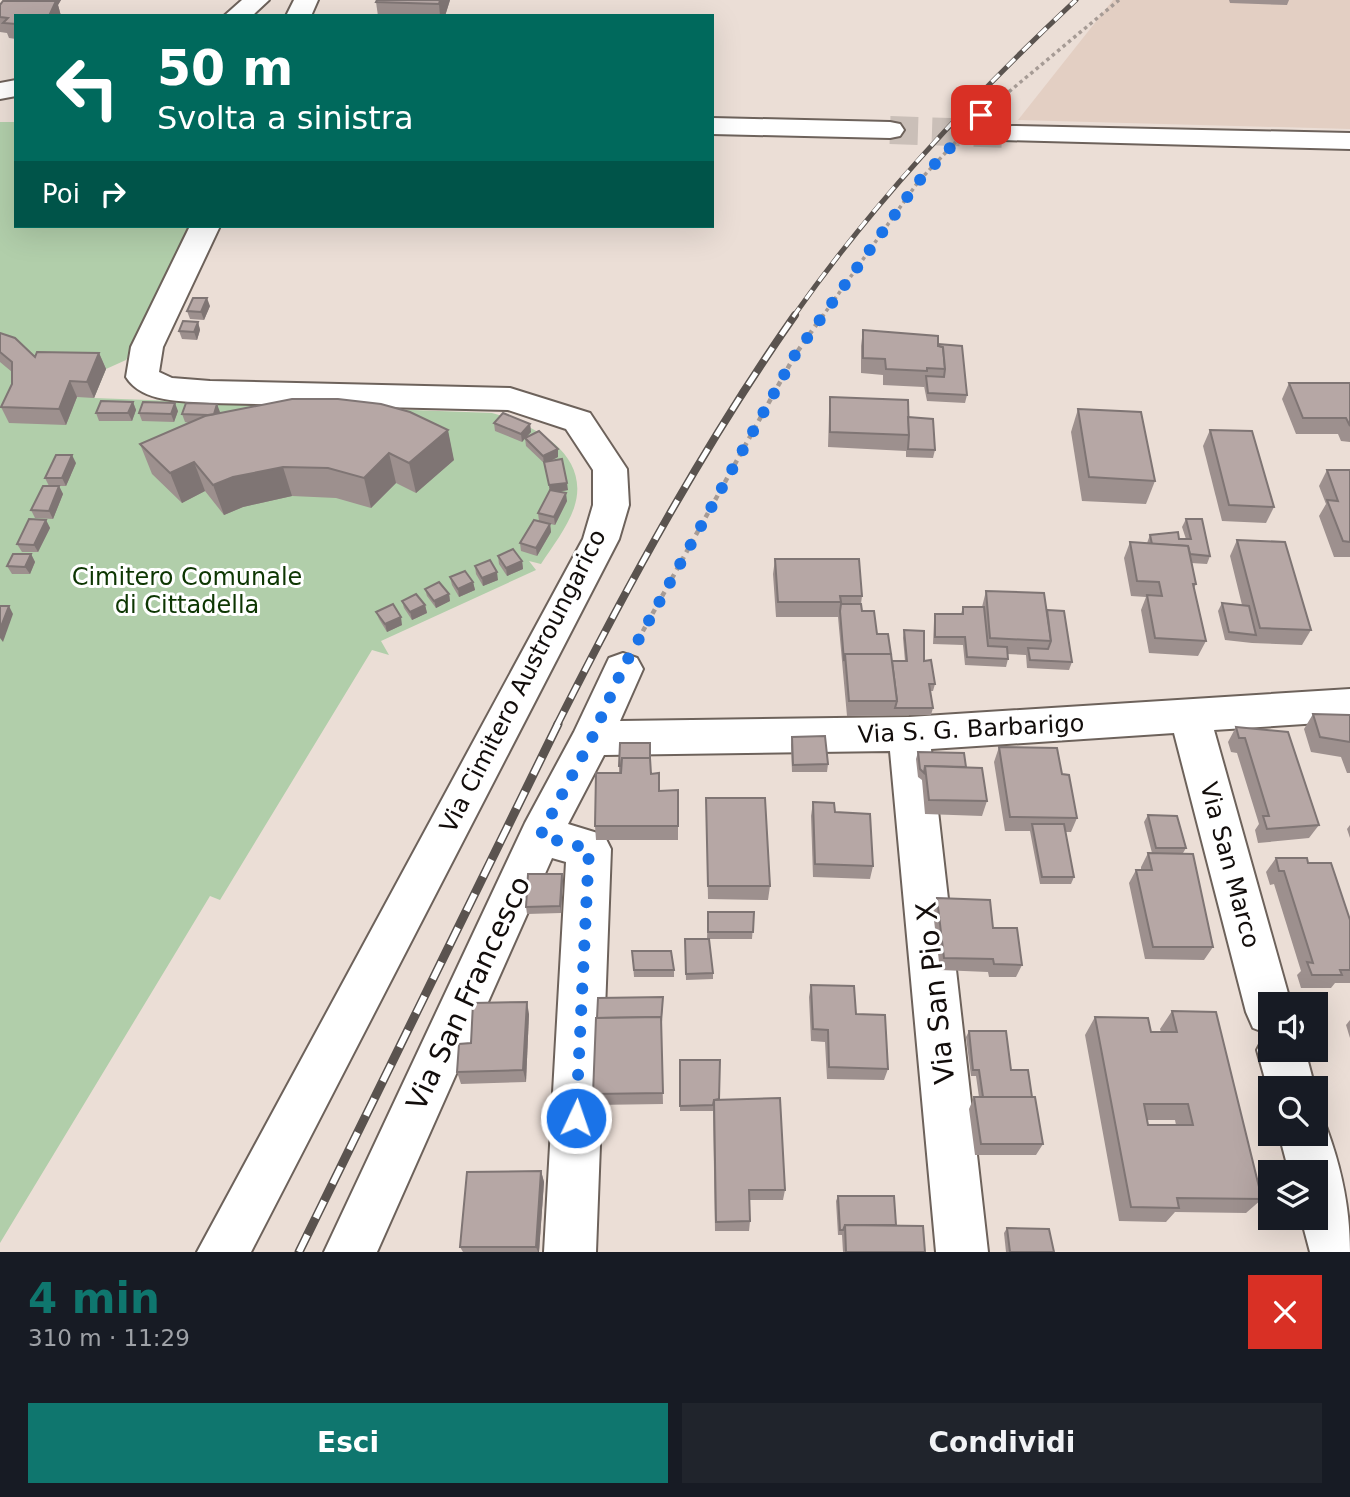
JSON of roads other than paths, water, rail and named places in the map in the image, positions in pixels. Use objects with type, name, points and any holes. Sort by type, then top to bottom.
[{"type":"street","points":[[239,14],[257,0]]},
{"type":"street","points":[[714,126],[890,130]]},
{"type":"street","points":[[1012,134],[1350,141]]},
{"type":"street","name":"Via Cimitero Austroungarico","points":[[204,228],[147,347],[142,377],[166,389],[210,392],[510,399],[578,421],[610,469],[611,505],[601,539],[223,1252]]},
{"type":"street","name":"Via San Francesco","points":[[350,1252],[540,836],[592,738],[623,668]]},
{"type":"street","name":"Via S. G. Barbarigo","points":[[592,738],[909,734],[1190,718],[1350,705]]},
{"type":"street","name":"Via San Marco","points":[[1190,718],[1265,992]]},
{"type":"street","name":"Via San Pio X","points":[[909,734],[962,1252]]},
{"type":"street","points":[[540,836],[589,849],[570,1252]]},
{"type":"street","points":[[1328,1223],[1336,1252]]},
{"type":"tunnel","points":[[890,130],[1012,134]]},
{"type":"railway","points":[[793,317],[857,232],[926,151],[999,74],[1076,0]]},
{"type":"railway","points":[[557,725],[668,516],[729,414],[795,315]]},
{"type":"railway","points":[[299,1252],[558,724]]},
{"type":"park label","name":"Cimitero Comunale di Cittadella","points":[[187,591]]}]
